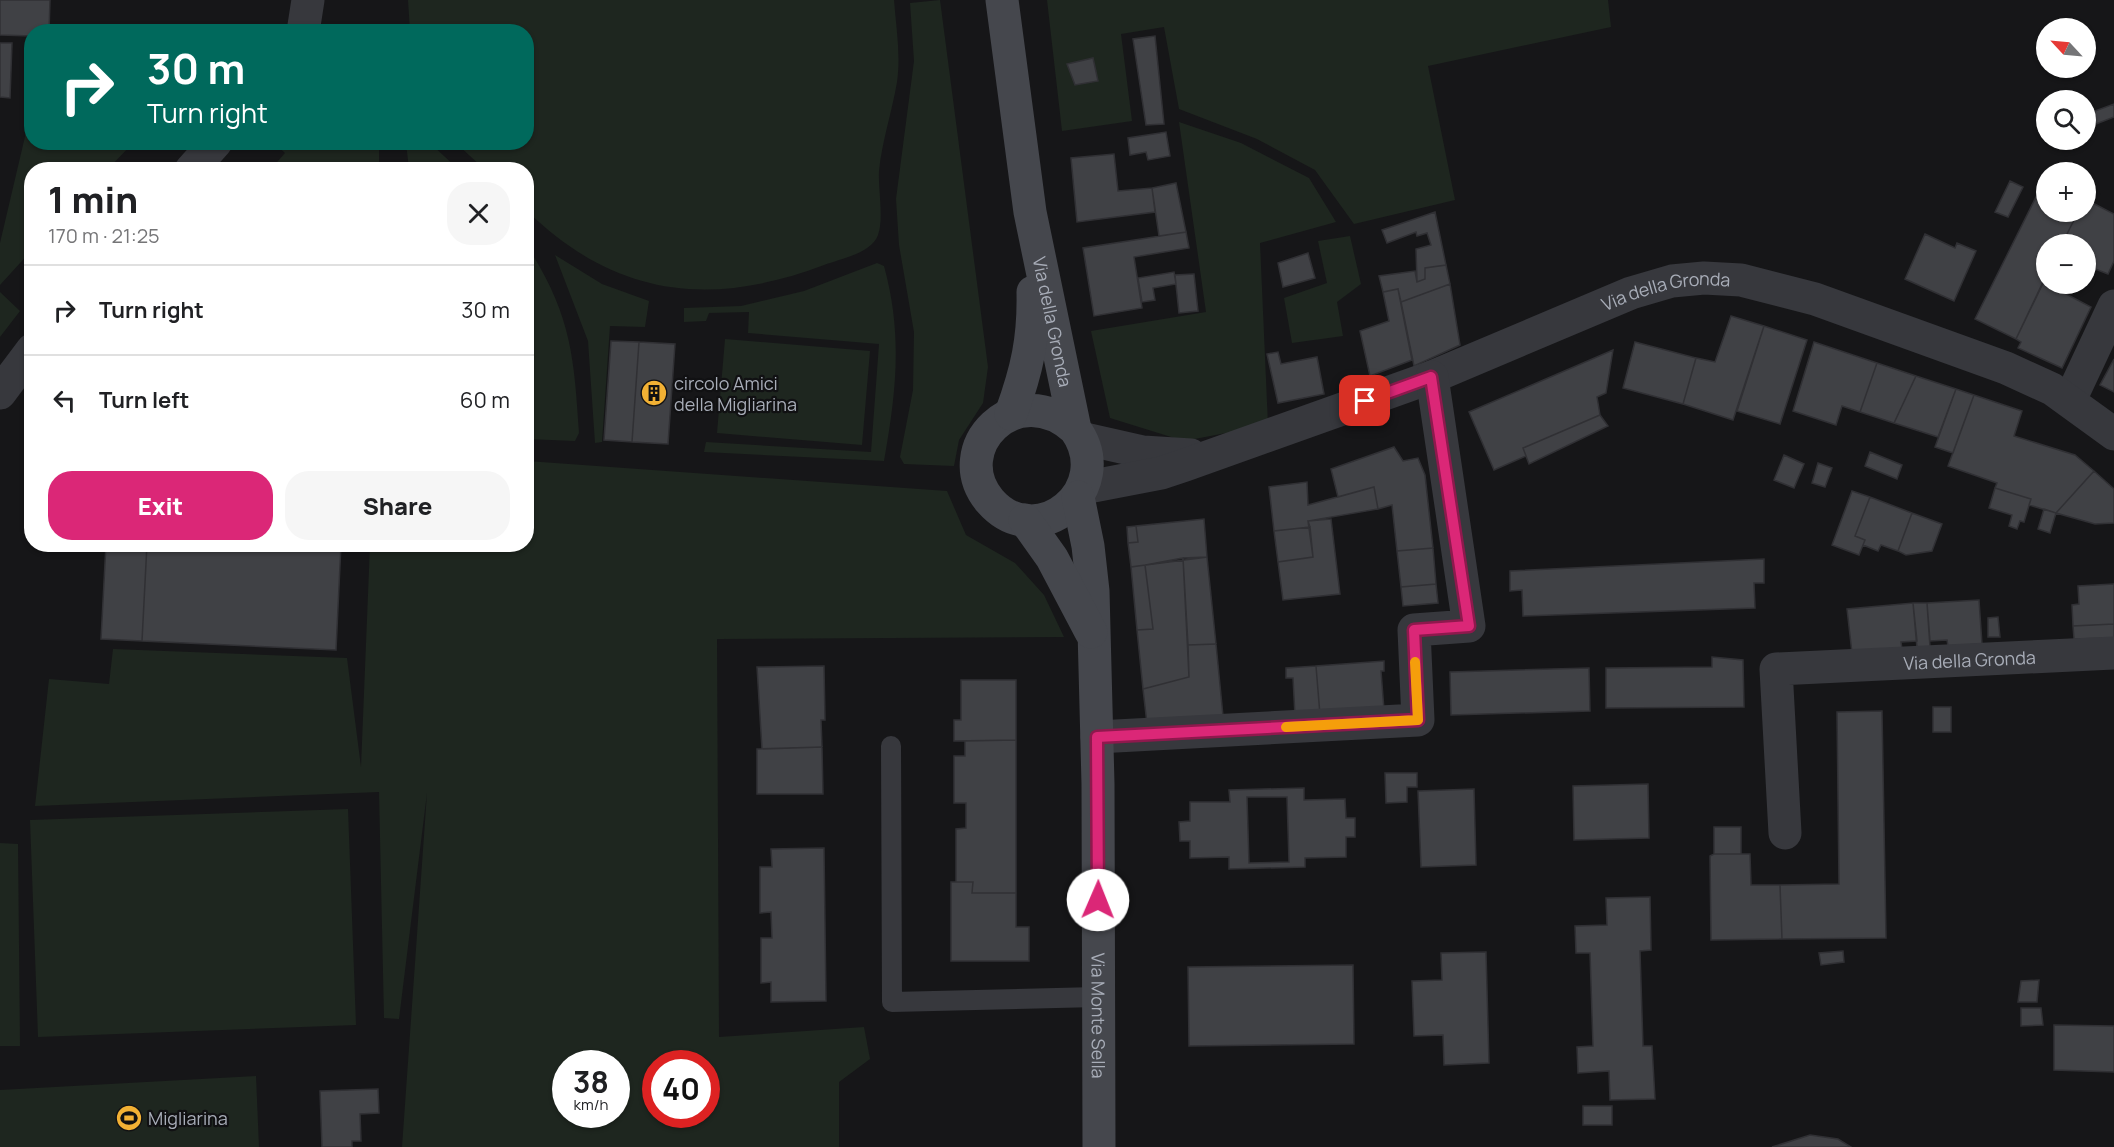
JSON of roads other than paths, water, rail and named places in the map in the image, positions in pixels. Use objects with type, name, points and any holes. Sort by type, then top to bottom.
[{"type":"street","points":[[304,24],[308,0]]},
{"type":"street","name":"Via della Gronda","points":[[1002,0],[1030,212],[1078,434],[1143,452],[1211,456]]},
{"type":"street","points":[[198,162],[209,150]]},
{"type":"street","name":"Via della Gronda","points":[[1011,414],[1032,347],[1034,321],[1030,212]]},
{"type":"street","name":"Via della Gronda","points":[[1080,492],[1161,473],[1431,377],[1631,293],[1672,281],[1726,278],[1773,287],[1815,299],[1926,337],[2025,376],[2070,400],[2114,435]]},
{"type":"street","points":[[2070,400],[2114,306]]},
{"type":"street","points":[[0,393],[24,361]]},
{"type":"street","points":[[1097,737],[1418,720],[1414,630],[1469,626],[1431,377]]},
{"type":"street","points":[[1031,409],[1047,412],[1063,418],[1078,434],[1087,454],[1088,471],[1080,492],[1068,508],[1055,516],[1040,520],[1025,520],[999,510],[982,487],[977,460],[985,436],[1011,414],[1031,409]]},
{"type":"street","name":"Via Monte Sella","points":[[1080,492],[1092,570],[1092,634],[1097,737],[1099,1147]]},
{"type":"street","name":"Via Monte Sella","points":[[1025,520],[1052,558],[1092,634]]},
{"type":"street","name":"Via della Gronda","points":[[1785,833],[1776,669],[2114,653]]},
{"type":"lane","points":[[891,746],[892,1002],[1097,997]]},
{"type":"place","name":"circolo Amici della Migliarina","points":[[654,393]]},
{"type":"place","name":"Migliarina","points":[[129,1118]]}]
